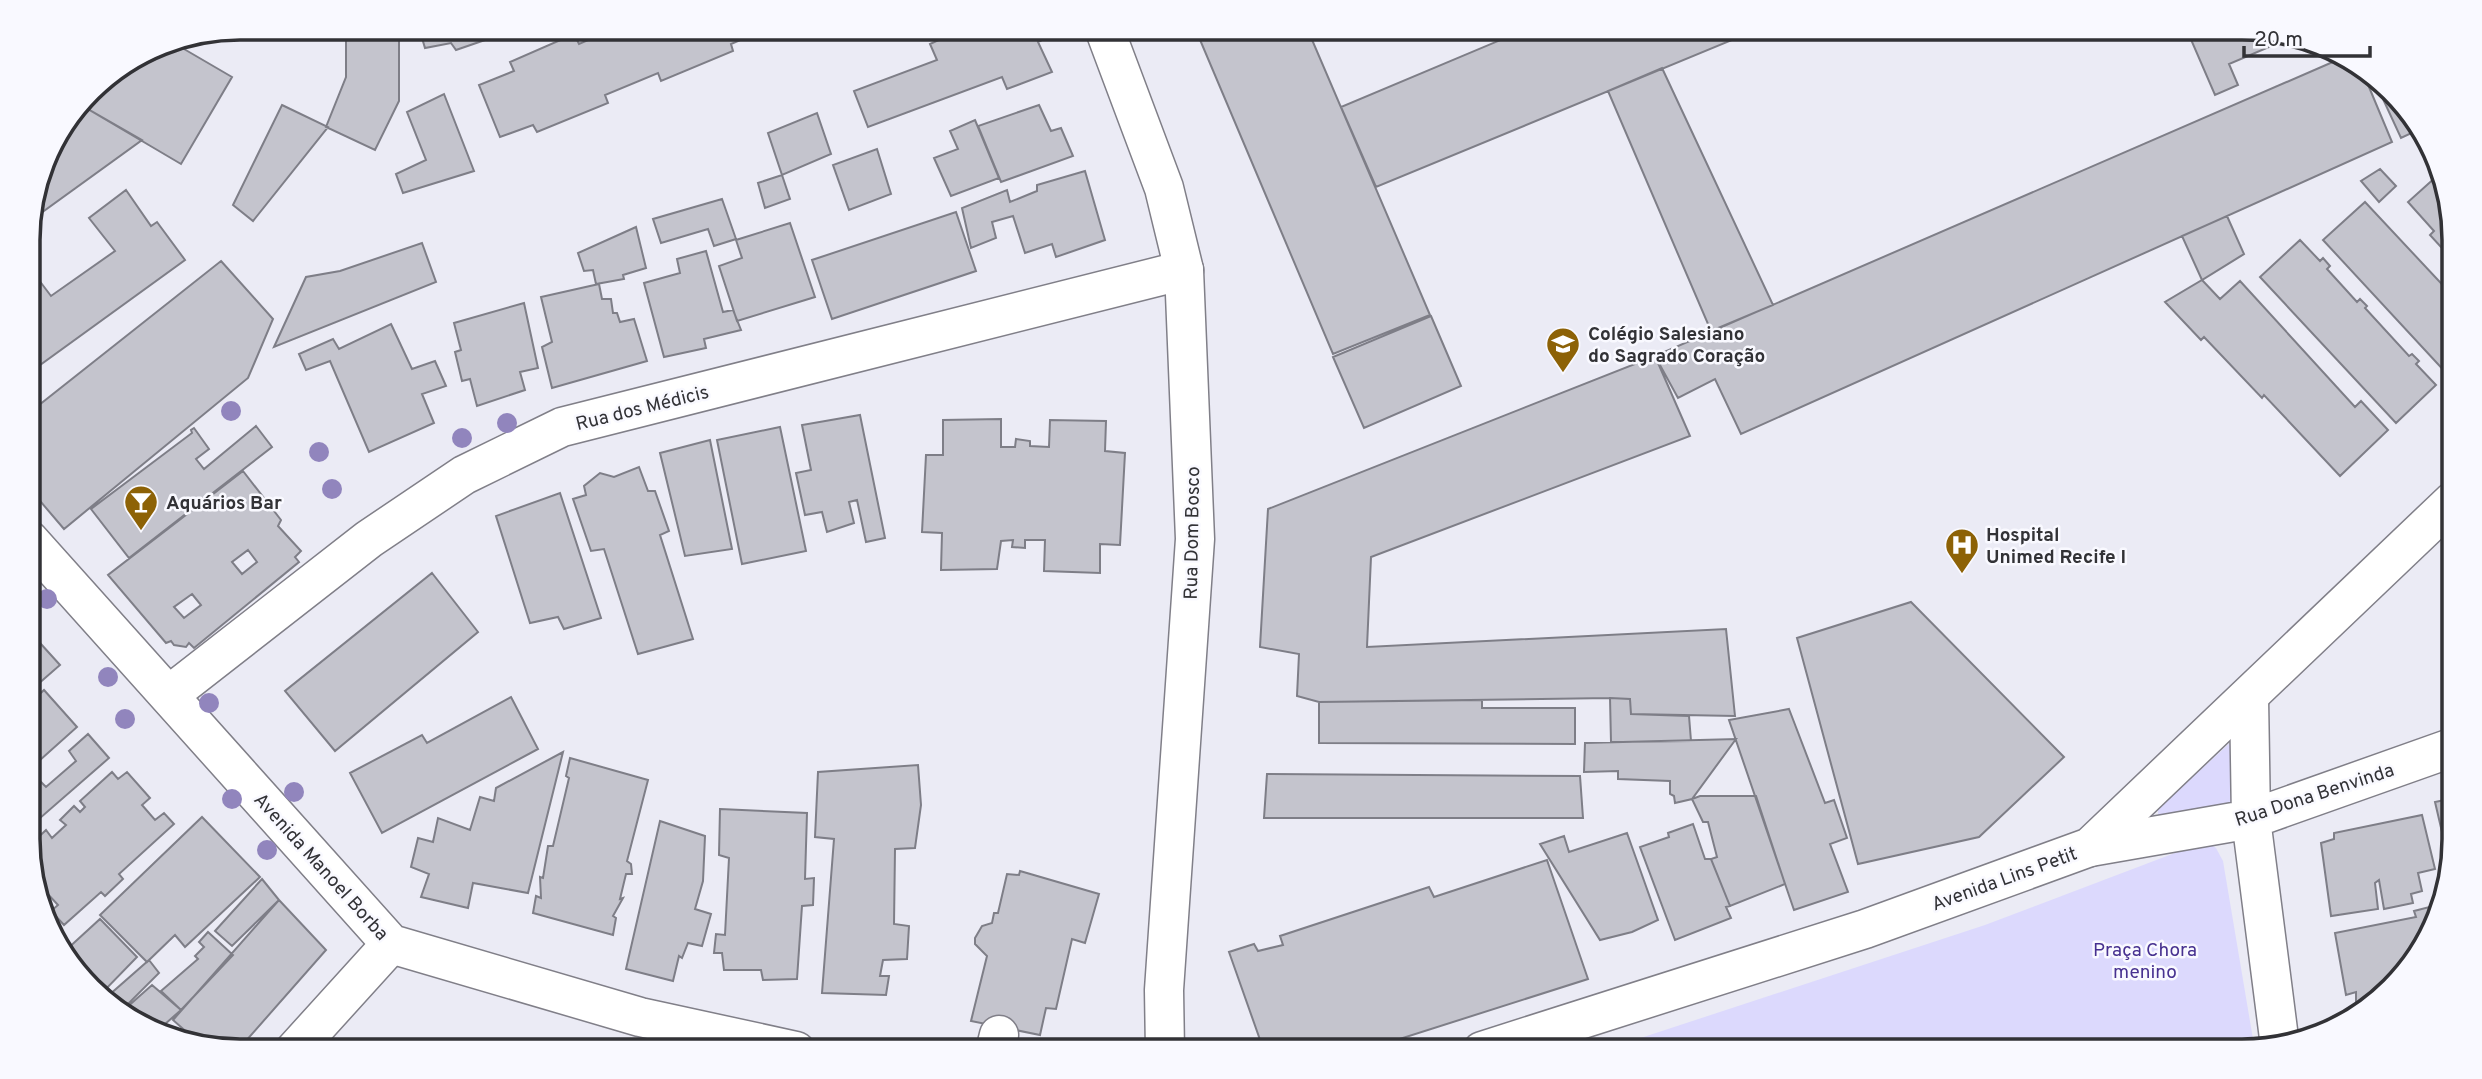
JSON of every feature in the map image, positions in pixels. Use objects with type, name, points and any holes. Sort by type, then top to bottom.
[{"type":"main road","name":"Rua Dom Bosco","points":[[1109,41],[1164,188],[1184,270],[1195,538],[1168,933],[1165,1039]]},
{"type":"main road","name":"Rua dos Médicis","points":[[169,695],[369,539],[464,475],[562,427],[1184,270]]},
{"type":"main road","name":"Avenida Lins Petit","points":[[1536,1038],[1866,929],[2090,847],[2442,512]]},
{"type":"main road","name":"Avenida Manoel Borba","points":[[40,553],[391,944],[640,1017],[740,1039]]},
{"type":"main road","points":[[2249,698],[2251,819],[2279,1035]]},
{"type":"main road","name":"Rua Dona Benvinda","points":[[2090,847],[2251,819],[2442,751]]},
{"type":"main road","points":[[306,1039],[391,944]]},
{"type":"green space","points":[[2231,742],[2245,796],[2226,808],[2178,811],[2173,817],[2158,817],[2158,809]]},
{"type":"green space","name":"Praça Chora menino","points":[[2210,844],[2216,848],[2223,861],[2253,1038],[1640,1038],[1985,925],[2188,848]]},
{"type":"building","points":[[1312,40],[1430,315],[1333,354],[1200,41]]},
{"type":"building","points":[[1500,40],[1731,40],[1376,187],[1341,107]]},
{"type":"building","points":[[2191,40],[2277,43],[2229,64],[2238,85],[2215,95]]},
{"type":"building","points":[[346,41],[399,41],[399,101],[375,150],[326,127],[346,77]]},
{"type":"building","points":[[423,41],[483,41],[456,50],[451,43],[425,48]]},
{"type":"building","points":[[558,41],[577,41],[579,44],[586,41],[738,41],[731,44],[733,51],[661,81],[658,73],[605,95],[608,103],[537,132],[533,125],[500,137],[479,85],[514,71],[510,62]]},
{"type":"building","points":[[937,41],[1041,41],[1038,42],[1052,72],[1007,89],[1002,77],[868,127],[854,91],[937,60],[930,44]]},
{"type":"building","points":[[183,49],[232,77],[181,164],[89,110],[129,74],[164,55]]},
{"type":"building","points":[[2332,62],[2369,86],[2392,142],[1741,434],[1715,379],[1678,398],[1655,356]]},
{"type":"building","points":[[1662,68],[1773,305],[1711,331],[1608,91]]},
{"type":"building","points":[[444,94],[474,171],[403,193],[396,174],[426,160],[407,112]]},
{"type":"building","points":[[2383,99],[2411,133],[2401,138]]},
{"type":"building","points":[[282,105],[328,127],[253,221],[233,205]]},
{"type":"building","points":[[1039,105],[1051,131],[1061,128],[1073,156],[1001,182],[978,126]]},
{"type":"building","points":[[89,110],[142,140],[42,212],[55,164],[67,140]]},
{"type":"building","points":[[817,113],[831,154],[782,175],[768,133]]},
{"type":"building","points":[[975,120],[999,178],[951,196],[934,158],[958,149],[950,131]]},
{"type":"building","points":[[877,149],[891,194],[849,210],[833,165]]},
{"type":"building","points":[[2380,169],[2396,186],[2379,202],[2361,181]]},
{"type":"building","points":[[1085,171],[1105,240],[1056,257],[1052,244],[1025,253],[1013,216],[992,222],[996,238],[971,248],[962,208],[1007,190],[1010,202],[1037,191],[1037,185]]},
{"type":"building","points":[[782,175],[790,199],[765,208],[758,183]]},
{"type":"building","points":[[2432,180],[2440,214],[2442,248],[2430,235],[2434,231],[2408,202]]},
{"type":"building","points":[[126,190],[151,226],[157,222],[185,260],[41,364],[41,283],[51,296],[115,251],[89,218]]},
{"type":"building","points":[[722,199],[736,239],[714,246],[708,229],[661,243],[653,219]]},
{"type":"building","points":[[2365,202],[2442,284],[2442,368],[2323,240]]},
{"type":"building","points":[[956,212],[976,271],[832,319],[812,260]]},
{"type":"building","points":[[2227,216],[2244,254],[2202,280],[2182,236]]},
{"type":"building","points":[[790,223],[815,297],[737,321],[719,266],[742,258],[736,240]]},
{"type":"building","points":[[636,227],[646,268],[623,275],[624,279],[596,284],[593,270],[584,271],[578,253]]},
{"type":"building","points":[[2300,240],[2320,261],[2323,258],[2330,266],[2327,269],[2357,302],[2360,299],[2367,306],[2365,308],[2409,356],[2412,354],[2419,361],[2416,364],[2436,385],[2396,423],[2260,277]]},
{"type":"building","points":[[422,243],[436,282],[274,347],[306,277],[340,271]]},
{"type":"building","points":[[706,251],[723,312],[733,310],[741,330],[704,339],[706,348],[664,357],[644,283],[680,273],[677,259]]},
{"type":"building","points":[[221,261],[273,319],[248,378],[64,529],[41,502],[41,404]]},
{"type":"building","points":[[2202,280],[2220,299],[2240,281],[2355,407],[2361,401],[2388,430],[2340,476],[2264,395],[2262,398],[2204,337],[2201,340],[2165,302]]},
{"type":"building","points":[[599,284],[602,299],[611,299],[613,313],[617,313],[620,322],[634,319],[647,361],[552,388],[542,347],[552,342],[541,297]]},
{"type":"building","points":[[524,303],[538,368],[520,372],[525,390],[477,406],[470,379],[462,381],[455,352],[461,350],[454,323]]},
{"type":"building","points":[[1431,316],[1461,386],[1364,428],[1333,357]]},
{"type":"building","points":[[391,324],[412,369],[435,361],[446,386],[422,394],[434,423],[369,452],[330,361],[306,370],[299,354],[333,339],[339,349]]},
{"type":"building","points":[[1655,356],[1690,436],[1371,557],[1367,647],[1726,629],[1735,716],[1631,714],[1630,699],[1610,698],[1319,702],[1297,696],[1299,654],[1260,647],[1268,509]]},
{"type":"building","points":[[860,415],[885,538],[866,542],[857,500],[849,502],[854,523],[827,532],[822,512],[805,515],[796,473],[811,470],[802,425]]},
{"type":"building","points":[[1001,419],[1001,447],[1015,447],[1016,439],[1030,441],[1030,446],[1049,447],[1050,420],[1106,421],[1105,451],[1125,453],[1120,545],[1100,544],[1100,573],[1044,571],[1045,540],[1025,540],[1025,548],[1012,547],[1013,540],[1001,541],[997,569],[941,570],[942,533],[922,532],[926,455],[943,455],[943,420]]},
{"type":"building","points":[[256,426],[272,447],[129,558],[91,509],[192,433],[194,428],[209,449],[196,459],[204,469]]},
{"type":"building","points":[[780,427],[806,551],[742,564],[717,440]]},
{"type":"building","points":[[710,440],[732,549],[685,556],[660,453]]},
{"type":"building","points":[[639,467],[648,491],[655,491],[669,531],[660,535],[693,639],[638,654],[604,549],[591,551],[573,499],[586,495],[584,486],[600,473],[614,477]]},
{"type":"building","points":[[243,471],[281,520],[278,526],[301,551],[295,557],[299,562],[194,648],[189,643],[186,647],[174,645],[171,641],[166,643],[108,575]],"holes":[[[248,550],[257,562],[242,574],[232,562]],[[192,594],[201,605],[184,618],[174,607]]]},
{"type":"building","points":[[560,493],[601,618],[564,629],[558,617],[530,623],[496,516]]},
{"type":"building","points":[[432,573],[478,632],[335,751],[285,691]]},
{"type":"building","points":[[1911,602],[2064,757],[1979,837],[1858,864],[1797,638]]},
{"type":"building","points":[[40,643],[60,665],[40,682]]},
{"type":"building","points":[[44,690],[77,727],[40,760],[40,693]]},
{"type":"building","points":[[511,697],[538,749],[382,833],[350,773],[422,735],[427,743]]},
{"type":"building","points":[[1610,698],[1630,699],[1631,714],[1689,716],[1691,741],[1611,742]]},
{"type":"building","points":[[1482,700],[1482,708],[1575,708],[1575,744],[1319,743],[1319,702]]},
{"type":"building","points":[[1789,709],[1825,803],[1834,800],[1847,838],[1830,844],[1848,892],[1794,910],[1729,720]]},
{"type":"building","points":[[88,734],[109,758],[40,818],[40,781],[46,787],[76,761],[69,751]]},
{"type":"building","points":[[1736,739],[1692,799],[1675,803],[1674,796],[1670,794],[1670,781],[1618,779],[1618,771],[1584,772],[1585,743]]},
{"type":"building","points":[[563,752],[528,893],[473,883],[468,908],[421,897],[429,874],[411,867],[418,838],[433,842],[438,818],[470,830],[480,797],[494,801],[496,788]]},
{"type":"building","points":[[570,758],[648,780],[627,861],[631,864],[632,874],[626,874],[620,899],[623,898],[613,916],[616,918],[613,935],[533,913],[536,896],[541,898],[540,877],[543,878],[548,846],[553,846],[569,778],[566,776]]},
{"type":"building","points":[[918,765],[921,805],[915,848],[895,849],[894,924],[909,926],[907,959],[883,960],[880,976],[889,976],[886,995],[822,993],[834,839],[815,837],[818,772]]},
{"type":"building","points":[[112,772],[118,779],[127,772],[150,798],[142,805],[155,820],[164,813],[174,824],[119,874],[123,879],[105,896],[101,892],[64,925],[53,909],[58,905],[47,891],[40,836],[46,830],[52,838],[66,825],[60,820],[74,806],[80,812],[85,807],[80,801]]},
{"type":"building","points":[[1267,774],[1580,776],[1583,818],[1264,818]]},
{"type":"building","points":[[1700,796],[1756,796],[1785,884],[1730,906],[1711,859],[1717,857],[1708,822],[1703,822],[1692,799]]},
{"type":"building","points":[[2442,801],[2442,832],[2435,802]]},
{"type":"building","points":[[720,809],[807,813],[805,879],[814,878],[813,905],[802,906],[797,979],[763,980],[761,970],[724,970],[722,953],[714,953],[716,934],[725,935],[729,858],[719,855]]},
{"type":"building","points":[[2422,815],[2435,869],[2418,873],[2422,891],[2411,894],[2413,903],[2384,909],[2379,880],[2375,883],[2378,909],[2331,916],[2321,843],[2334,839],[2334,833]]},
{"type":"building","points":[[202,817],[260,877],[185,947],[175,935],[147,962],[100,915]]},
{"type":"building","points":[[660,821],[705,836],[703,881],[695,909],[711,914],[702,946],[688,943],[682,958],[679,956],[673,981],[626,969]]},
{"type":"building","points":[[1693,824],[1705,859],[1711,859],[1730,906],[1726,907],[1731,918],[1675,940],[1640,847],[1669,837],[1668,833]]},
{"type":"building","points":[[1627,833],[1658,920],[1632,932],[1600,940],[1540,844],[1564,836],[1569,852]]},
{"type":"building","points":[[1547,860],[1588,979],[1401,1038],[1260,1038],[1229,952],[1254,944],[1258,951],[1283,945],[1280,936],[1429,887],[1434,897]]},
{"type":"building","points":[[1020,871],[1099,894],[1085,943],[1072,939],[1056,1009],[1046,1008],[1040,1035],[971,1021],[987,956],[975,944],[975,938],[982,926],[992,923],[994,913],[998,913],[1007,874],[1019,875]]},
{"type":"building","points":[[262,879],[279,900],[232,946],[215,931]]},
{"type":"building","points":[[279,900],[326,950],[248,1039],[201,1035],[185,1030],[173,1020]]},
{"type":"building","points":[[2430,907],[2415,939],[2400,961],[2383,980],[2356,1002],[2356,992],[2346,995],[2335,933],[2416,917],[2414,911]]},
{"type":"building","points":[[100,919],[137,957],[107,987],[71,945]]},
{"type":"building","points":[[208,932],[233,955],[181,1010],[161,991],[198,959],[195,956],[204,947],[199,942]]},
{"type":"building","points":[[149,960],[159,973],[128,1004],[112,992]]},
{"type":"building","points":[[152,985],[181,1010],[165,1024],[130,1005]]},
{"type":"place","name":"Colégio Salesiano do Sagrado Coração","points":[[1563,374]]},
{"type":"place","name":"Aquários Bar","points":[[141,532]]},
{"type":"place","name":"Hospital Unimed Recife I","points":[[1962,575]]}]
